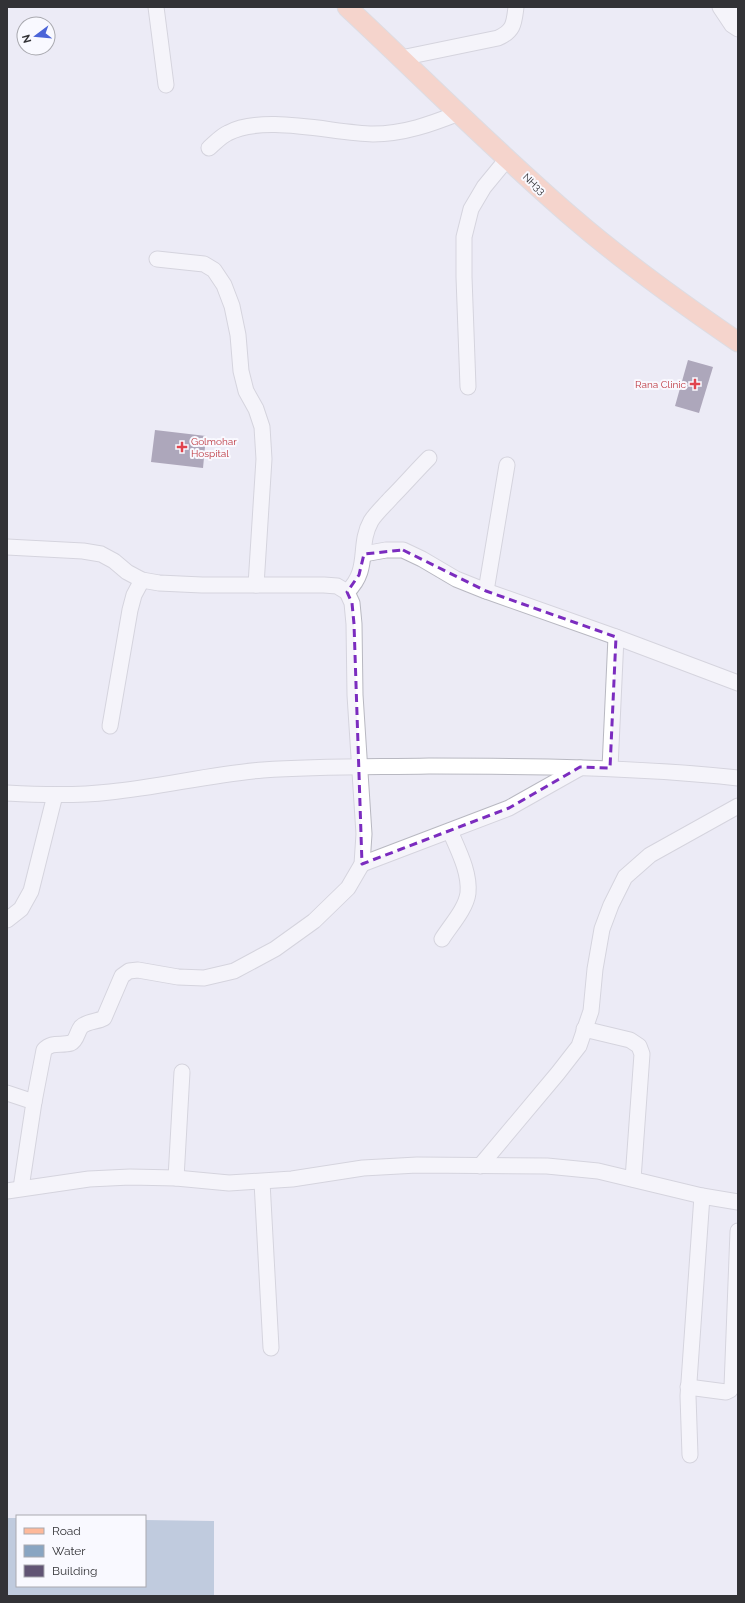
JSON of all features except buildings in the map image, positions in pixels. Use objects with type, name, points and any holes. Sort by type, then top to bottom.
[{"type":"main road","name":"NH33","points":[[350,9],[540,190],[612,251],[679,302],[738,342]]},
{"type":"street","points":[[156,7],[166,85]]},
{"type":"street","points":[[401,58],[498,38],[508,34],[512,27],[516,7]]},
{"type":"street","points":[[720,7],[732,25],[738,29]]},
{"type":"street","points":[[736,7],[738,18]]},
{"type":"street","points":[[209,148],[228,133],[246,126],[274,124],[373,134],[401,132],[426,126],[459,113]]},
{"type":"street","points":[[468,387],[464,237],[471,209],[484,187],[507,159]]},
{"type":"street","points":[[157,258],[204,264],[214,270],[224,285],[232,306],[238,335],[241,371],[244,384],[246,391],[256,408],[262,427],[264,459],[256,585]]},
{"type":"street","points":[[347,592],[353,586],[359,575],[364,554],[366,536],[371,521],[429,458]]},
{"type":"street","points":[[486,591],[507,465]]},
{"type":"street","points":[[7,547],[83,551],[101,554],[114,561],[127,572],[142,580],[158,583],[195,585],[324,584],[337,586],[347,592],[352,603],[354,624],[355,695],[364,834],[362,864],[348,888],[314,921],[275,949],[234,971],[204,978],[178,977],[138,970],[129,971],[122,976],[104,1018],[100,1021],[85,1024],[80,1028],[75,1040],[71,1042],[53,1044],[44,1050],[14,1190],[89,1179],[130,1177],[176,1178],[229,1183],[292,1179],[363,1168],[417,1165],[547,1166],[598,1171],[702,1196],[738,1202]]},
{"type":"street","points":[[364,554],[386,550],[403,550],[422,559],[456,579],[486,591],[616,637],[738,683]]},
{"type":"street","points":[[110,726],[130,610],[134,595],[142,580]]},
{"type":"street","points":[[610,768],[616,637]]},
{"type":"street","points":[[7,793],[55,795],[110,792],[263,770],[359,767],[580,767],[695,773],[738,778]]},
{"type":"street","points":[[362,864],[509,808],[580,767]]},
{"type":"street","points":[[7,920],[21,909],[31,891],[55,795]]},
{"type":"street","points":[[480,1166],[558,1073],[578,1046],[591,1011],[595,969],[602,929],[611,905],[625,877],[650,855],[738,806]]},
{"type":"street","points":[[442,939],[462,908],[468,894],[468,878],[450,831]]},
{"type":"street","points":[[584,1029],[630,1040],[639,1046],[642,1054],[633,1179]]},
{"type":"street","points":[[176,1178],[182,1072]]},
{"type":"street","points":[[7,1092],[34,1102]]},
{"type":"street","points":[[262,1182],[271,1348]]},
{"type":"street","points":[[690,1456],[688,1387],[702,1196]]},
{"type":"street","points":[[688,1387],[726,1392],[732,1387],[738,1232]]},
{"type":"highlighted area","points":[[403,550],[486,591],[616,637],[610,768],[580,767],[509,808],[362,864],[354,624],[352,603],[347,592],[359,575],[364,554]]},
{"type":"water","points":[[7,1518],[16,1518],[16,1587],[146,1587],[146,1520],[214,1521],[214,1596],[7,1596]]},
{"type":"place","name":"Rana Clinic","points":[[695,384]]},
{"type":"place","name":"Golmohar Hospital","points":[[182,447]]}]
